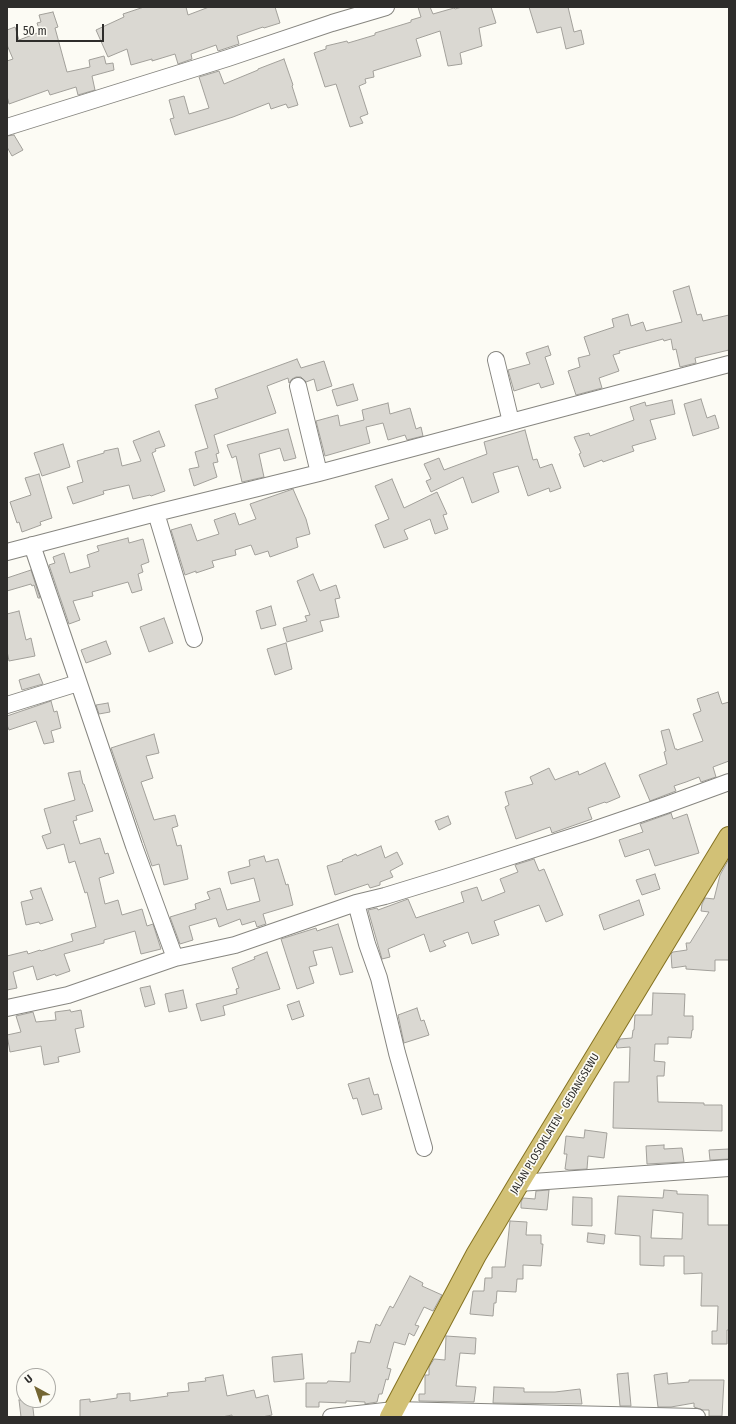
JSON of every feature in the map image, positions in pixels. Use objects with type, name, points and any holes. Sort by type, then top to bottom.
[{"type":"main road","name":"JALAN PLOSOKLATEN - GEDANGSEWU","points":[[392,1413],[476,1256],[729,837]]},
{"type":"street","points":[[7,127],[103,98],[332,23],[386,7]]},
{"type":"street","points":[[496,360],[511,422]]},
{"type":"street","points":[[7,552],[156,513],[319,473],[729,364]]},
{"type":"street","points":[[298,386],[319,473]]},
{"type":"street","points":[[156,513],[194,639]]},
{"type":"street","points":[[32,545],[134,846],[175,958]]},
{"type":"street","points":[[7,705],[78,683]]},
{"type":"street","points":[[7,1008],[68,995],[175,958],[235,945],[356,903],[385,896],[447,877],[666,806],[729,782]]},
{"type":"street","points":[[356,903],[366,944],[379,978],[397,1053],[424,1148]]},
{"type":"street","points":[[519,1183],[729,1168]]},
{"type":"street","points":[[331,1417],[392,1413],[697,1417]]},
{"type":"building","points":[[144,7],[186,7],[188,15],[209,7],[275,7],[280,23],[237,36],[239,44],[218,51],[216,45],[191,54],[192,59],[178,64],[175,54],[152,61],[152,59],[131,65],[127,49],[108,57],[96,30],[124,17],[123,14]]},
{"type":"building","points":[[418,7],[430,7],[433,14],[462,7],[491,7],[496,23],[479,28],[482,46],[460,53],[462,64],[448,66],[440,31],[416,39],[421,56],[373,71],[374,77],[365,79],[366,83],[359,86],[368,114],[360,117],[363,123],[350,127],[336,84],[325,87],[314,53],[326,49],[326,46],[347,41],[348,43],[411,22],[411,20],[421,17]]},
{"type":"building","points":[[529,7],[568,7],[574,32],[581,30],[584,44],[566,49],[561,27],[537,33]]},
{"type":"building","points":[[53,12],[58,27],[55,28],[67,72],[90,67],[89,60],[104,56],[106,64],[113,63],[114,70],[92,76],[95,90],[78,95],[76,87],[50,95],[48,90],[9,104],[7,96],[7,61],[13,59],[7,45],[7,30],[15,27],[19,40],[40,32],[37,23],[41,22],[39,15]]},
{"type":"building","points":[[284,59],[298,105],[288,108],[286,104],[271,109],[269,103],[233,117],[175,135],[170,119],[174,118],[169,100],[184,96],[189,114],[209,108],[199,77],[219,71],[224,84]]},
{"type":"building","points":[[14,135],[23,150],[12,156],[7,147],[7,136]]},
{"type":"building","points":[[689,286],[697,315],[701,314],[703,321],[729,315],[729,350],[695,358],[696,363],[680,367],[676,349],[673,350],[671,339],[664,341],[663,339],[619,351],[620,353],[613,355],[619,371],[599,378],[602,388],[576,395],[568,371],[580,367],[578,358],[590,355],[584,337],[614,327],[612,319],[628,314],[631,326],[643,322],[646,331],[682,322],[673,291]]},
{"type":"building","points":[[548,346],[551,355],[545,357],[554,384],[541,388],[539,383],[514,391],[508,370],[530,364],[526,353]]},
{"type":"building","points":[[297,359],[301,368],[324,361],[332,386],[317,391],[314,379],[306,382],[301,377],[296,377],[289,383],[288,378],[267,386],[276,413],[214,435],[219,453],[216,454],[218,462],[213,463],[217,477],[194,486],[189,469],[199,467],[195,452],[208,448],[195,405],[218,398],[215,389]]},
{"type":"building","points":[[353,384],[358,400],[337,406],[332,390]]},
{"type":"building","points":[[701,399],[707,418],[715,415],[719,428],[693,436],[684,404]]},
{"type":"building","points":[[672,400],[675,414],[650,420],[656,439],[632,446],[634,451],[584,467],[579,454],[581,453],[574,437],[589,433],[590,436],[634,420],[630,407],[645,402],[646,406]]},
{"type":"building","points":[[388,403],[390,414],[410,408],[416,429],[421,427],[423,436],[407,440],[405,435],[388,440],[383,423],[366,427],[370,443],[325,456],[316,421],[338,415],[340,426],[364,420],[362,410]]},
{"type":"building","points":[[288,429],[296,458],[284,461],[280,448],[259,454],[264,477],[242,482],[236,456],[232,458],[227,445]]},
{"type":"building","points":[[525,430],[533,460],[537,459],[540,468],[552,464],[561,488],[550,492],[549,488],[528,496],[518,466],[493,473],[499,492],[472,503],[463,477],[431,492],[426,481],[431,479],[424,464],[439,458],[444,470],[487,454],[484,442]]},
{"type":"building","points":[[159,431],[165,446],[155,449],[156,451],[152,453],[165,491],[151,496],[133,499],[129,485],[103,491],[104,494],[73,504],[67,487],[83,482],[77,461],[104,453],[104,451],[118,448],[122,466],[141,461],[133,441]]},
{"type":"building","points":[[63,444],[70,467],[42,476],[34,453]]},
{"type":"building","points":[[39,474],[52,518],[40,522],[41,525],[22,532],[19,522],[17,523],[10,502],[31,495],[25,478]]},
{"type":"building","points":[[392,479],[404,508],[437,492],[447,514],[443,515],[448,529],[435,534],[430,519],[404,530],[408,539],[384,548],[375,525],[389,519],[375,486]]},
{"type":"building","points":[[293,489],[306,519],[310,534],[296,538],[298,547],[270,557],[268,551],[255,555],[251,545],[235,550],[236,555],[212,561],[214,567],[185,575],[171,530],[191,524],[197,541],[219,534],[214,520],[235,513],[239,525],[256,519],[250,504]]},
{"type":"building","points":[[128,538],[129,543],[143,539],[149,562],[141,565],[143,572],[138,574],[142,590],[132,593],[128,582],[92,592],[93,596],[73,601],[80,620],[69,624],[49,565],[55,563],[53,557],[64,553],[70,573],[90,567],[87,555],[99,551],[97,546]]},
{"type":"building","points":[[31,570],[40,598],[38,598],[34,585],[32,586],[31,584],[7,591],[7,578]]},
{"type":"building","points":[[313,574],[320,591],[336,585],[340,598],[335,599],[339,617],[320,621],[323,631],[287,642],[283,628],[307,621],[305,616],[310,615],[297,581]]},
{"type":"building","points":[[271,606],[276,625],[261,629],[256,611]]},
{"type":"building","points":[[19,611],[26,640],[31,638],[35,656],[9,661],[7,651],[7,614]]},
{"type":"building","points":[[164,618],[173,643],[149,652],[140,627]]},
{"type":"building","points":[[106,641],[111,654],[86,663],[81,650]]},
{"type":"building","points":[[286,643],[292,669],[275,675],[267,649]]},
{"type":"building","points":[[39,674],[43,684],[22,690],[19,680]]},
{"type":"building","points":[[718,692],[722,704],[729,702],[729,761],[713,767],[716,777],[701,782],[699,777],[674,786],[676,791],[650,801],[639,775],[667,764],[664,752],[666,751],[661,731],[669,729],[675,749],[677,750],[703,741],[693,714],[701,711],[697,699]]},
{"type":"building","points":[[51,701],[54,712],[57,711],[61,728],[51,731],[54,742],[44,744],[36,721],[9,730],[7,725],[7,716]]},
{"type":"building","points":[[108,703],[110,712],[99,714],[96,705]]},
{"type":"building","points":[[154,734],[159,753],[146,756],[153,778],[141,782],[154,820],[175,815],[178,826],[172,828],[177,846],[181,845],[188,879],[164,885],[159,864],[152,866],[111,748]]},
{"type":"building","points":[[605,763],[620,797],[588,808],[592,819],[552,833],[550,827],[516,839],[505,807],[509,805],[505,792],[533,784],[530,777],[549,768],[555,780],[578,771],[579,775]]},
{"type":"building","points":[[80,771],[93,811],[76,816],[77,820],[73,821],[80,844],[100,838],[105,854],[108,853],[114,873],[99,878],[105,904],[118,900],[122,915],[142,909],[147,926],[153,924],[161,949],[141,954],[135,931],[104,940],[104,943],[64,954],[70,971],[56,976],[55,974],[37,980],[33,966],[13,972],[17,988],[7,990],[7,956],[27,951],[28,954],[73,941],[71,934],[96,927],[87,892],[85,893],[75,861],[69,863],[64,844],[47,849],[42,836],[51,833],[44,809],[75,800],[68,773]]},
{"type":"building","points":[[671,813],[673,819],[687,814],[699,853],[655,866],[649,849],[625,857],[619,840],[643,832],[640,824]]},
{"type":"building","points":[[448,816],[451,824],[439,830],[435,821]]},
{"type":"building","points":[[381,846],[385,858],[397,852],[403,864],[390,871],[393,877],[380,882],[380,885],[370,888],[368,884],[335,895],[327,866]]},
{"type":"building","points":[[264,856],[266,862],[278,859],[286,885],[288,884],[293,905],[263,914],[266,924],[257,927],[255,921],[242,925],[240,919],[219,927],[216,918],[189,926],[193,940],[180,944],[170,917],[196,909],[195,904],[210,899],[207,892],[220,888],[227,910],[260,901],[254,878],[231,884],[228,872],[250,866],[249,860]]},
{"type":"building","points":[[534,859],[539,871],[544,869],[563,915],[546,922],[539,905],[494,921],[499,935],[472,944],[468,932],[443,941],[446,946],[430,952],[424,934],[388,949],[390,957],[382,959],[368,910],[377,908],[378,910],[408,899],[416,918],[464,902],[461,892],[477,887],[482,901],[505,892],[500,879],[518,872],[515,865]]},
{"type":"building","points":[[729,859],[729,960],[715,960],[715,971],[686,969],[686,966],[672,968],[671,954],[673,952],[687,950],[686,943],[690,943],[709,912],[701,911],[702,904],[705,898],[714,899],[720,875]]},
{"type":"building","points":[[655,874],[660,889],[642,895],[636,880]]},
{"type":"building","points":[[41,888],[53,920],[40,924],[39,922],[26,925],[21,902],[33,899],[30,891]]},
{"type":"building","points":[[639,900],[644,915],[604,930],[599,915]]},
{"type":"building","points":[[338,924],[353,972],[340,975],[332,947],[313,951],[317,965],[309,967],[314,983],[297,989],[281,939],[316,928],[317,931]]},
{"type":"building","points":[[267,952],[280,989],[223,1006],[225,1015],[201,1021],[196,1004],[237,994],[236,989],[239,988],[232,968],[255,959],[254,957]]},
{"type":"building","points":[[150,986],[155,1004],[145,1007],[140,988]]},
{"type":"building","points":[[183,990],[187,1008],[169,1012],[165,994]]},
{"type":"building","points":[[653,993],[685,994],[684,1016],[693,1016],[693,1030],[691,1038],[668,1037],[668,1044],[655,1044],[654,1061],[665,1062],[664,1076],[657,1076],[658,1102],[722,1105],[722,1131],[613,1128],[614,1082],[629,1082],[630,1047],[617,1048],[616,1045],[620,1039],[632,1038],[635,1015],[652,1015]]},
{"type":"building","points":[[299,1001],[304,1016],[292,1020],[287,1005]]},
{"type":"building","points":[[417,1008],[421,1021],[424,1020],[429,1035],[404,1043],[398,1015]]},
{"type":"building","points":[[70,1010],[71,1012],[81,1010],[84,1027],[75,1029],[80,1052],[58,1057],[59,1062],[44,1065],[41,1046],[10,1052],[7,1035],[21,1032],[16,1016],[33,1012],[36,1022],[56,1020],[55,1012]]},
{"type":"building","points":[[369,1078],[374,1095],[378,1094],[382,1109],[362,1115],[357,1098],[353,1099],[348,1084]]},
{"type":"building","points":[[585,1130],[607,1133],[604,1158],[588,1156],[587,1169],[565,1169],[567,1154],[564,1154],[566,1136],[584,1138]]},
{"type":"building","points":[[664,1145],[664,1149],[682,1148],[684,1162],[647,1164],[646,1146]]},
{"type":"building","points":[[729,1149],[729,1159],[710,1160],[709,1150]]},
{"type":"building","points":[[549,1190],[547,1210],[521,1208],[523,1198],[535,1199],[536,1191]]},
{"type":"building","points":[[664,1190],[677,1191],[677,1194],[708,1195],[708,1225],[729,1225],[729,1330],[727,1330],[727,1344],[712,1344],[712,1331],[717,1331],[718,1306],[701,1306],[702,1273],[684,1274],[684,1256],[664,1256],[664,1266],[640,1265],[640,1236],[615,1234],[618,1196],[663,1198]],"holes":[[[653,1210],[683,1213],[682,1239],[651,1238]]]},
{"type":"building","points":[[573,1197],[592,1198],[592,1226],[572,1225]]},
{"type":"building","points":[[510,1221],[527,1222],[526,1235],[541,1235],[541,1244],[543,1244],[541,1266],[523,1265],[523,1279],[517,1279],[516,1292],[497,1291],[493,1316],[470,1314],[473,1291],[484,1291],[485,1278],[492,1278],[492,1267],[505,1267]]},
{"type":"building","points":[[588,1233],[605,1235],[604,1244],[587,1242]]},
{"type":"building","points":[[410,1276],[423,1283],[422,1286],[442,1295],[433,1311],[424,1307],[415,1325],[419,1326],[414,1336],[409,1333],[405,1345],[394,1342],[387,1368],[391,1369],[388,1380],[386,1379],[382,1394],[379,1394],[377,1402],[365,1404],[365,1402],[346,1401],[346,1403],[319,1402],[319,1407],[306,1407],[306,1383],[327,1383],[328,1381],[350,1382],[351,1353],[355,1353],[358,1341],[370,1343],[376,1324],[380,1326],[390,1306],[393,1308]]},
{"type":"building","points":[[446,1336],[476,1338],[475,1354],[460,1353],[456,1386],[476,1387],[474,1402],[419,1401],[419,1394],[425,1394],[425,1375],[429,1375],[429,1367],[434,1359],[445,1360]]},
{"type":"building","points":[[302,1354],[304,1379],[274,1382],[272,1357]]},
{"type":"building","points":[[628,1373],[631,1406],[620,1406],[617,1374]]},
{"type":"building","points":[[667,1373],[668,1384],[689,1382],[689,1380],[724,1380],[722,1416],[709,1416],[709,1410],[694,1407],[694,1403],[671,1407],[658,1407],[654,1375]]},
{"type":"building","points":[[223,1375],[227,1396],[254,1390],[256,1398],[268,1395],[272,1415],[262,1417],[232,1417],[232,1415],[222,1417],[80,1417],[80,1400],[90,1399],[90,1402],[117,1398],[117,1394],[130,1393],[130,1401],[168,1396],[167,1393],[189,1391],[188,1383],[206,1381],[205,1378]]},
{"type":"building","points":[[494,1387],[524,1388],[524,1392],[555,1392],[580,1389],[582,1404],[493,1403]]},
{"type":"building","points":[[20,1408],[33,1408],[34,1417],[21,1417]]}]
